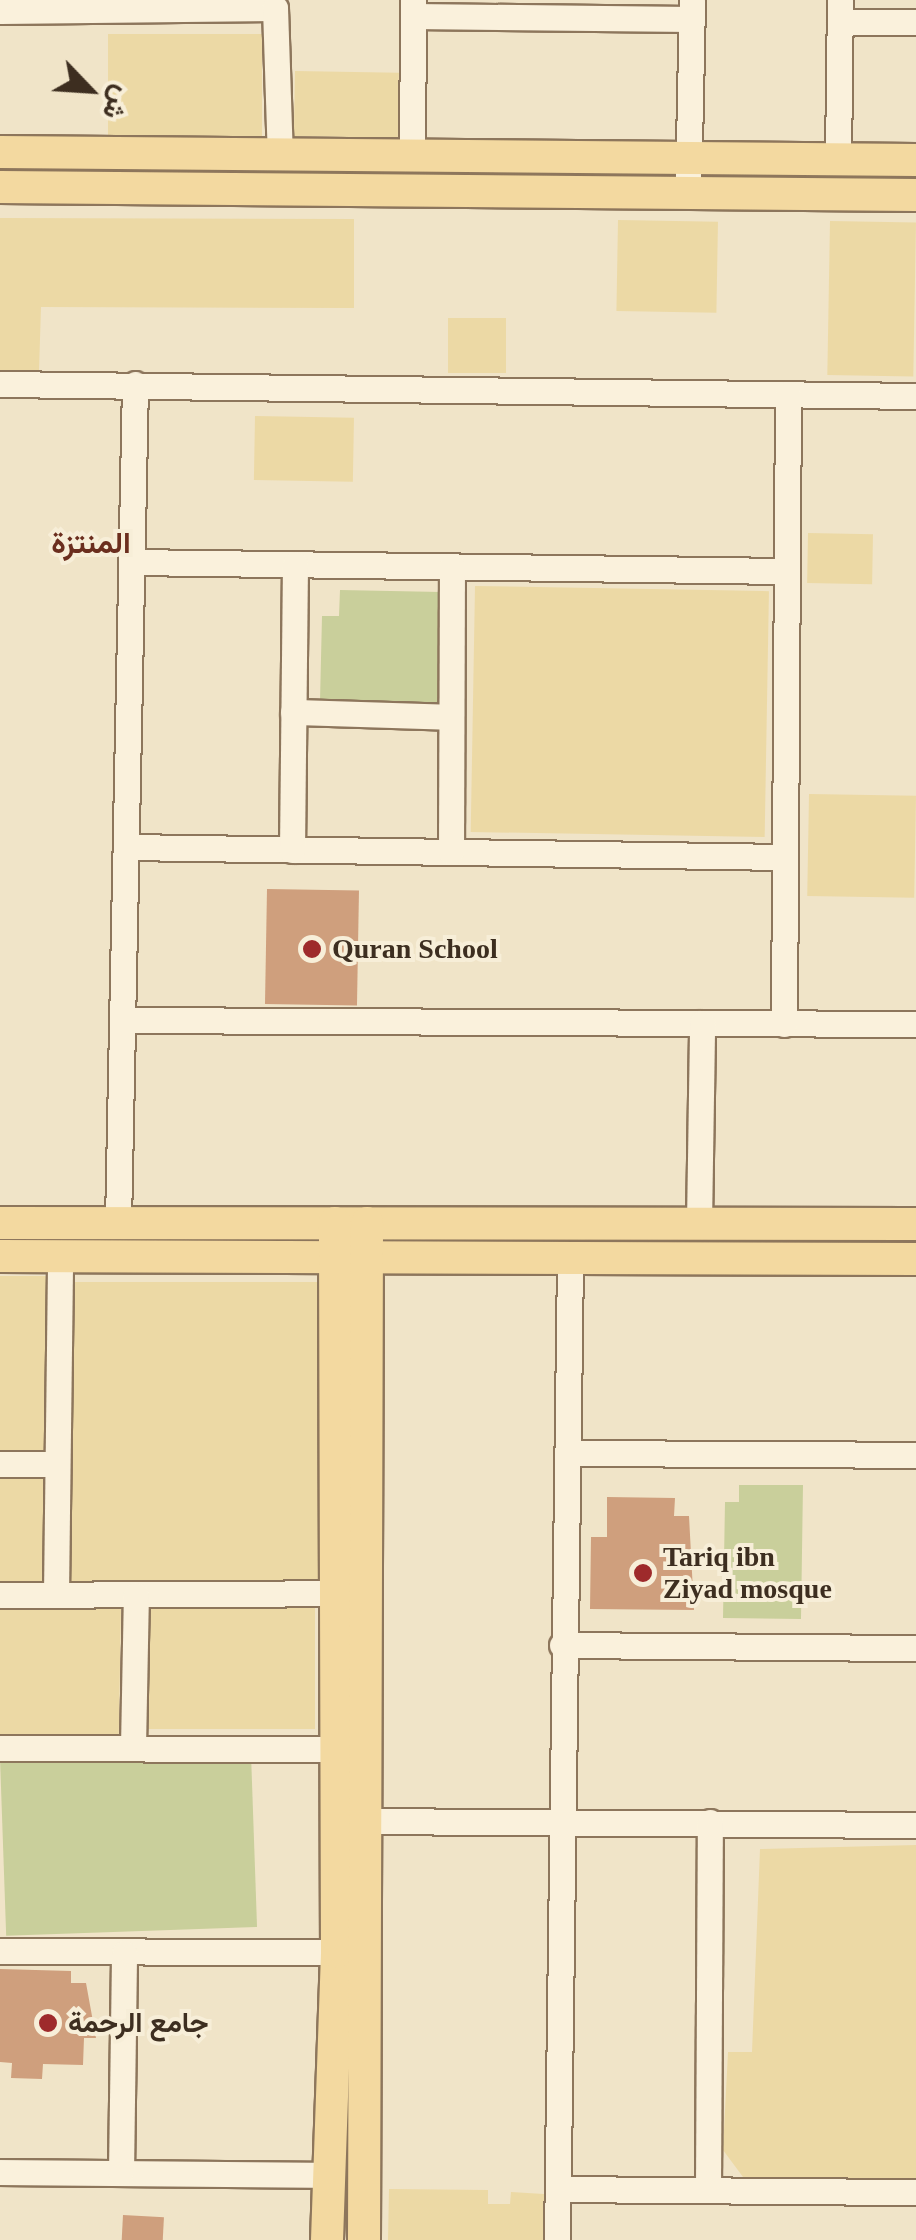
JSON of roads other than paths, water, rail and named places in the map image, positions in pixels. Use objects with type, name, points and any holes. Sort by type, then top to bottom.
[{"type":"main road","points":[[0,152],[916,160]]},
{"type":"main road","points":[[0,187],[916,195]]},
{"type":"main road","points":[[0,1223],[916,1224]]},
{"type":"main road","points":[[351,1223],[365,1820],[364,2240]]},
{"type":"main road","points":[[0,1256],[916,1259]]},
{"type":"main road","points":[[327,2240],[337,1952],[338,1749],[332,1593],[351,1257]]},
{"type":"street","points":[[0,11],[275,4],[280,154]]},
{"type":"street","points":[[412,156],[413,8],[691,9],[688,193]]},
{"type":"street","points":[[838,160],[840,11],[916,22]]},
{"type":"street","points":[[0,384],[916,396]]},
{"type":"street","points":[[118,1223],[135,384]]},
{"type":"street","points":[[784,1024],[788,394]]},
{"type":"street","points":[[132,562],[788,571]]},
{"type":"street","points":[[292,850],[295,564]]},
{"type":"street","points":[[451,852],[452,566]]},
{"type":"street","points":[[293,712],[452,717]]},
{"type":"street","points":[[126,847],[785,857]]},
{"type":"street","points":[[122,1020],[916,1024]]},
{"type":"street","points":[[699,1223],[702,1023]]},
{"type":"street","points":[[56,1594],[60,1256]]},
{"type":"street","points":[[558,2240],[566,1840],[559,1822],[570,1258]]},
{"type":"street","points":[[567,1452],[916,1454]]},
{"type":"street","points":[[0,1464],[57,1464]]},
{"type":"street","points":[[0,1595],[332,1593]]},
{"type":"street","points":[[133,1748],[136,1596]]},
{"type":"street","points":[[562,1645],[916,1648]]},
{"type":"street","points":[[0,1748],[338,1749]]},
{"type":"street","points":[[365,1820],[916,1825]]},
{"type":"street","points":[[708,2187],[710,1822]]},
{"type":"street","points":[[0,1951],[337,1952]]},
{"type":"street","points":[[121,2172],[124,1954]]},
{"type":"street","points":[[0,2172],[327,2175]]},
{"type":"street","points":[[558,2189],[708,2187],[916,2192]]},
{"type":"place","name":"Quran School","points":[[312,949]]},
{"type":"place","name":"Tariq ibn Ziyad mosque","points":[[643,1573]]},
{"type":"place","name":"جامع الرحمة","points":[[48,2023]]},
{"type":"district","name":"المنتزة","points":[[91,543]]}]
